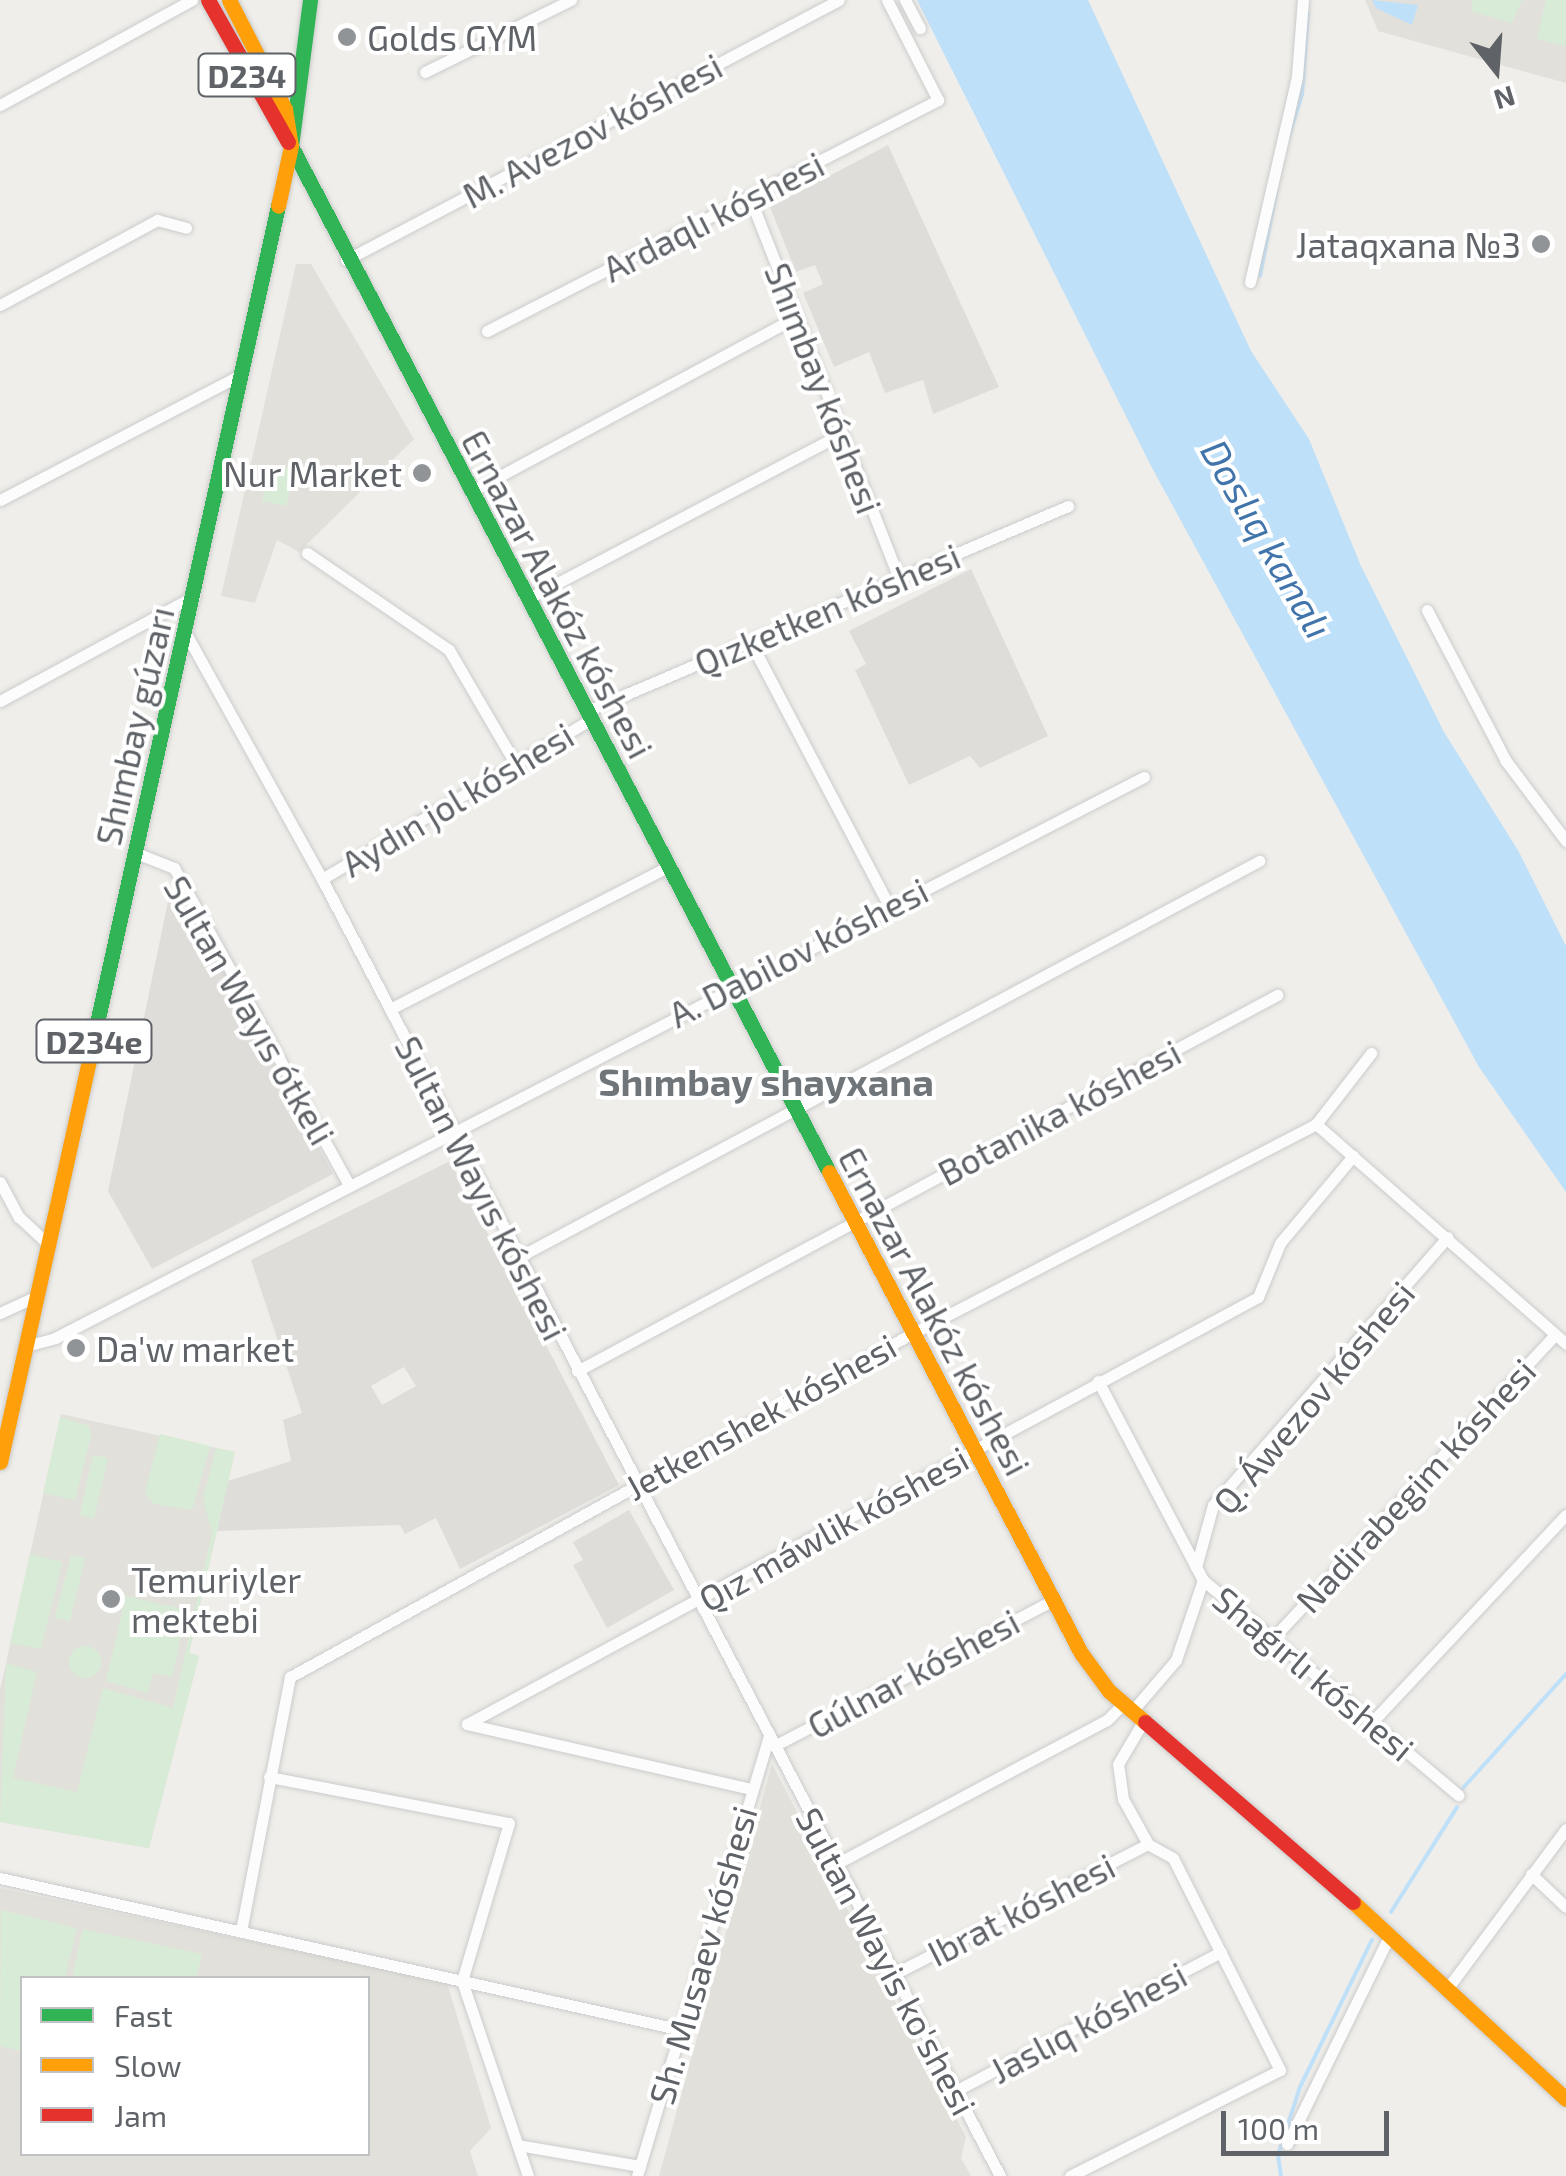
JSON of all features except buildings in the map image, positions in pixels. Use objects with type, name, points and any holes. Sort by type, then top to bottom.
[{"type":"main road","name":"Ernazar Alakóz kóshesi","points":[[208,0],[269,117],[291,146],[346,260],[670,866],[792,1107],[1081,1653],[1134,1711],[1390,1936],[1566,2100]]},
{"type":"main road","name":"Ernazar Alakóz kóshesi","points":[[229,0],[284,109],[291,146]]},
{"type":"main road","name":"Shımbay gúzarı","points":[[0,1462],[244,374],[291,146],[310,0]]},
{"type":"street","points":[[0,105],[192,0]]},
{"type":"street","points":[[425,72],[571,0]]},
{"type":"street","name":"M. Avezov kóshesi","points":[[346,260],[839,0]]},
{"type":"street","name":"Ardaqlı kóshesi","points":[[487,330],[938,100],[887,0]]},
{"type":"street","points":[[905,0],[920,28]]},
{"type":"street","points":[[1250,282],[1292,102],[1303,0]]},
{"type":"street","name":"Shımbay kóshesi","points":[[750,198],[899,579]]},
{"type":"street","points":[[0,304],[156,220],[186,228]]},
{"type":"street","points":[[470,492],[797,317]]},
{"type":"street","points":[[0,500],[244,374]]},
{"type":"street","points":[[526,598],[841,434]]},
{"type":"street","name":"Qızketken kóshesi","points":[[589,715],[750,641],[1068,506]]},
{"type":"street","points":[[307,553],[449,650],[515,763]]},
{"type":"street","points":[[0,701],[194,596]]},
{"type":"street","points":[[1427,610],[1506,761],[1566,841]]},
{"type":"street","name":"Sultan Wayıs kóshesi","points":[[185,632],[322,879],[771,1741]]},
{"type":"street","points":[[750,641],[888,904]]},
{"type":"street","name":"Aydın jol kóshesi","points":[[322,879],[589,715]]},
{"type":"street","name":"A. Dabilov kóshesi","points":[[26,1346],[55,1338],[888,904],[1144,777]]},
{"type":"street","name":"Sultan Wayıs ótkeli","points":[[136,852],[174,868],[348,1185]]},
{"type":"street","points":[[518,1258],[792,1107],[1259,861]]},
{"type":"street","points":[[390,1010],[670,866]]},
{"type":"street","name":"Botanika kóshesi","points":[[577,1371],[1277,994]]},
{"type":"street","name":"Jetkenshek kóshesi","points":[[269,1777],[290,1677],[913,1333],[1316,1124],[1371,1054]]},
{"type":"street","points":[[1316,1124],[1566,1344]]},
{"type":"street","name":"Qız máwlik kóshesi","points":[[750,1789],[466,1724],[698,1603],[1098,1381],[1258,1297],[1280,1242],[1353,1156]]},
{"type":"street","points":[[0,1182],[19,1217],[49,1245]]},
{"type":"street","name":"Q. Áwezov kóshesi","points":[[1196,1567],[1213,1505],[1448,1238]]},
{"type":"street","points":[[0,1313],[37,1296]]},
{"type":"street","name":"Nadirabegim kóshesi","points":[[1275,1636],[1555,1334]]},
{"type":"street","name":"Shaǵırlı kóshesi","points":[[1098,1381],[1203,1580],[1275,1636],[1458,1794]]},
{"type":"street","points":[[1373,1721],[1566,1515]]},
{"type":"street","points":[[1070,2176],[1280,2070],[1173,1858],[1148,1844],[1123,1799],[1118,1764],[1134,1711],[1176,1660],[1203,1580]]},
{"type":"street","name":"Gúlnar kóshesi","points":[[771,1741],[1053,1600]]},
{"type":"street","points":[[836,1864],[1107,1720],[1134,1711]]},
{"type":"street","name":"Sh. Musaev kóshesi","points":[[639,2171],[750,1789],[771,1741]]},
{"type":"street","name":"Sultan Wayis ko'shesi","points":[[771,1741],[997,2175]]},
{"type":"street","points":[[242,1932],[269,1777],[508,1823],[462,1980],[528,2176]]},
{"type":"street","points":[[1446,1989],[1566,1830]]},
{"type":"street","name":"Ibrat kóshesi","points":[[894,1974],[1148,1844]]},
{"type":"street","points":[[1531,1874],[1566,1907]]},
{"type":"street","points":[[0,1878],[678,2029]]},
{"type":"street","points":[[1287,2144],[1390,1936]]},
{"type":"street","name":"Jaslıq kóshesi","points":[[955,2091],[1221,1952]]},
{"type":"street","points":[[518,2145],[639,2171]]},
{"type":"shaded area","points":[[1365,0],[1566,0],[1566,83],[1378,31]]},
{"type":"shaded area","points":[[888,145],[999,387],[933,414],[923,380],[885,393],[869,352],[834,367],[803,293],[823,284],[815,265],[796,272],[770,207]]},
{"type":"shaded area","points":[[296,264],[311,264],[414,439],[299,552],[277,540],[255,603],[221,596]]},
{"type":"shaded area","points":[[971,569],[1048,736],[980,768],[970,756],[909,785],[855,670],[866,664],[849,631]]},
{"type":"shaded area","points":[[170,892],[181,892],[333,1174],[152,1269],[108,1191]]},
{"type":"shaded area","points":[[450,1161],[619,1485],[460,1569],[436,1518],[405,1534],[400,1525],[217,1531],[228,1481],[291,1461],[283,1420],[302,1413],[251,1260]],"holes":[[[404,1367],[416,1386],[382,1405],[371,1386]]]},
{"type":"shaded area","name":"Temuriyler mektebi","points":[[61,1414],[235,1452],[189,1653],[199,1656],[149,1848],[0,1822],[0,1690]]},
{"type":"shaded area","points":[[629,1510],[674,1590],[607,1628],[573,1565],[583,1560],[573,1542]]},
{"type":"shaded area","points":[[772,1764],[966,2137],[961,2158],[971,2176],[659,2176]]},
{"type":"shaded area","points":[[0,1888],[447,1983],[491,2128],[470,2151],[478,2176],[0,2176]]},
{"type":"green space","points":[[1472,0],[1522,0],[1512,23],[1471,11]]},
{"type":"green space","points":[[1546,0],[1566,0],[1566,46],[1537,39]]},
{"type":"green space","points":[[271,465],[295,470],[286,506],[262,501]]},
{"type":"green space","points":[[60,1417],[89,1426],[91,1435],[75,1500],[43,1493]]},
{"type":"green space","points":[[160,1434],[210,1446],[192,1510],[154,1504],[145,1493]]},
{"type":"green space","points":[[216,1448],[235,1452],[189,1653],[199,1656],[149,1848],[0,1822],[6,1663],[37,1672],[13,1778],[77,1792],[103,1688],[173,1708],[212,1533],[203,1498]]},
{"type":"green space","points":[[93,1455],[108,1458],[94,1519],[80,1515]]},
{"type":"green space","points":[[30,1554],[62,1562],[41,1649],[10,1643]]},
{"type":"green space","points":[[71,1555],[85,1558],[70,1621],[55,1618]]},
{"type":"green space","points":[[126,1596],[187,1610],[172,1677],[153,1673],[148,1693],[106,1681]]},
{"type":"green space","points":[[85,1646],[96,1651],[101,1662],[96,1673],[85,1678],[74,1673],[69,1662],[74,1651]]},
{"type":"green space","points":[[1,1910],[77,1928],[65,1976],[20,1976],[20,2051],[0,2046]]},
{"type":"green space","points":[[83,1929],[202,1954],[196,1976],[72,1976]]},
{"type":"water","name":"Doslıq kanalı","points":[[917,0],[1088,0],[1251,351],[1309,439],[1361,566],[1444,732],[1519,852],[1566,946],[1566,1192],[1479,1067],[1151,466]]},
{"type":"water","points":[[1372,0],[1418,5],[1412,25],[1376,8]]},
{"type":"waterway","points":[[1288,139],[1302,94],[1308,13]]},
{"type":"waterway","points":[[1260,276],[1276,192]]},
{"type":"waterway","points":[[1463,1788],[1566,1674]]},
{"type":"waterway","points":[[1391,1912],[1457,1807]]},
{"type":"waterway","points":[[1281,2176],[1278,2155],[1300,2087],[1372,1940]]},
{"type":"traffic: fast","points":[[310,0],[291,146],[829,1172]]},
{"type":"traffic: fast","points":[[93,1041],[278,206]]},
{"type":"traffic: slow","points":[[229,0],[285,109],[291,146],[278,206]]},
{"type":"traffic: slow","points":[[0,1462],[93,1041]]},
{"type":"traffic: slow","points":[[829,1172],[1081,1653],[1109,1691],[1145,1722]]},
{"type":"traffic: slow","points":[[1353,1902],[1566,2099]]},
{"type":"traffic: jam","points":[[208,0],[288,142]]},
{"type":"traffic: jam","points":[[1145,1722],[1353,1902]]},
{"type":"place","name":"Golds GYM","points":[[347,37]]},
{"type":"place","name":"Jataqxana №3","points":[[1541,244]]},
{"type":"place","name":"Nur Market","points":[[422,473]]},
{"type":"place","name":"Da'w market","points":[[76,1348]]},
{"type":"place","name":"Temuriyler mektebi","points":[[111,1599]]},
{"type":"district","name":"Shımbay shayxana","points":[[766,1082]]}]
